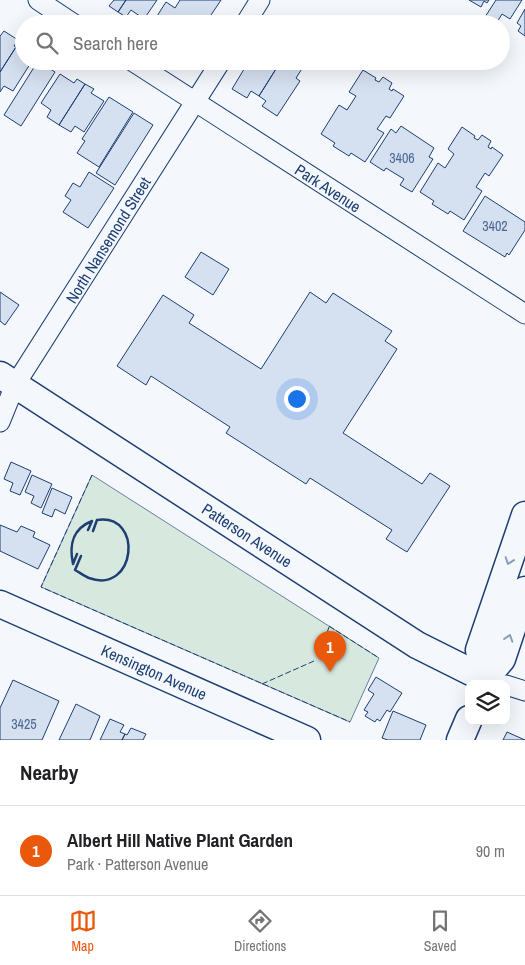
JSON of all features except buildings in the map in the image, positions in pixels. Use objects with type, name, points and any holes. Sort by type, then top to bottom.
[{"type":"street","points":[[38,0],[60,15]]},
{"type":"street","points":[[251,15],[260,0]]},
{"type":"street","name":"Park Avenue","points":[[146,70],[525,314]]},
{"type":"street","name":"North Nansemond Street","points":[[0,422],[8,380],[215,70]]},
{"type":"street","name":"Patterson Avenue","points":[[8,380],[417,645],[487,680]]},
{"type":"street","points":[[492,680],[479,650],[525,515]]},
{"type":"street","points":[[494,680],[525,590]]},
{"type":"street","name":"Kensington Avenue","points":[[0,604],[307,740]]},
{"type":"street","name":"Patterson Avenue","points":[[510,687],[525,691]]},
{"type":"street","points":[[460,740],[466,725]]},
{"type":"shaded area","points":[[92,475],[379,658],[350,722],[41,587]]},
{"type":"fence","points":[[92,475],[41,587],[350,722]]},
{"type":"fence","points":[[329,626],[379,658]]},
{"type":"fence","points":[[319,656],[329,627]]},
{"type":"fence","points":[[262,684],[314,661]]},
{"type":"wall","points":[[81,556],[75,570],[89,578],[105,580],[117,575],[125,565],[128,553],[128,540],[122,528],[112,521],[97,520],[93,531]]},
{"type":"wall","points":[[77,554],[73,564],[71,550],[76,533],[85,524],[92,521],[88,530]]},
{"type":"place","name":"Albert Hill Native Plant Garden","points":[[330,672]]}]
